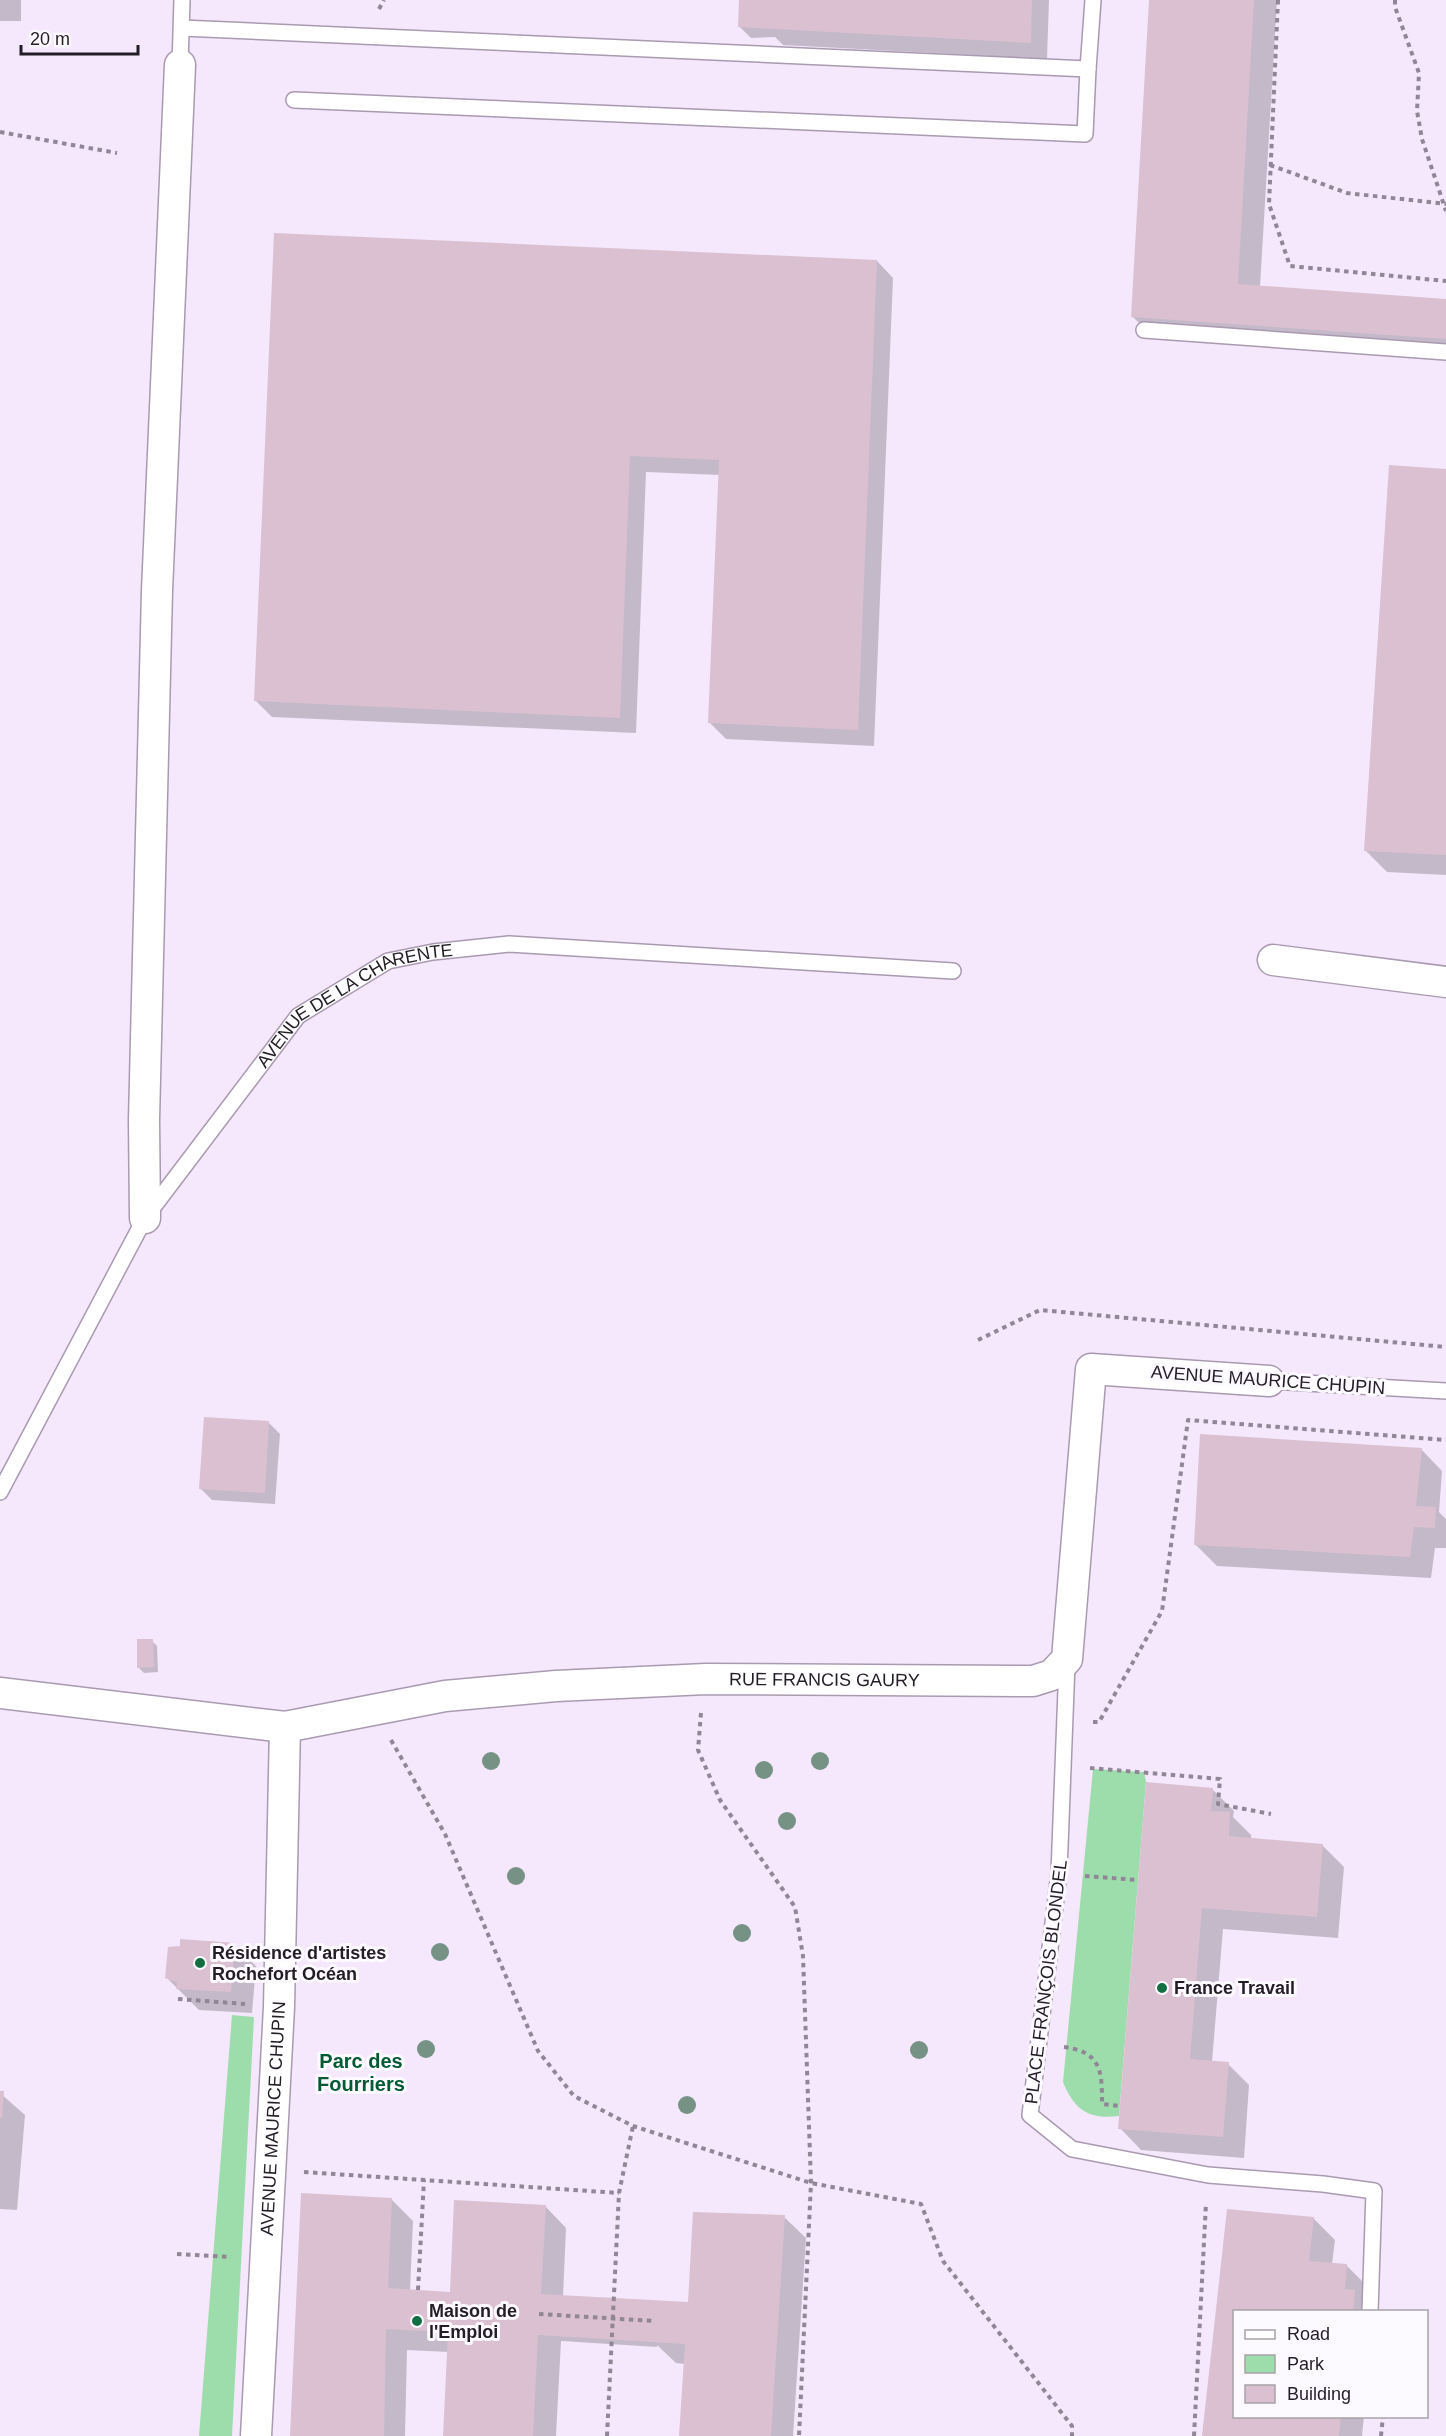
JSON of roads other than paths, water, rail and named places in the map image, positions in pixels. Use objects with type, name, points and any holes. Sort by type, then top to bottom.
[{"type":"street","points":[[145,1218],[144,1120],[158,591],[180,65]]},
{"type":"street","points":[[1274,960],[1446,982]]},
{"type":"street","name":"AVENUE MAURICE CHUPIN","points":[[1067,1659],[1090,1369],[1269,1381]]},
{"type":"street","name":"RUE FRANCIS GAURY","points":[[0,1693],[285,1727],[467,1694],[556,1686],[706,1679],[1033,1681],[1052,1675],[1067,1659]]},
{"type":"street","name":"AVENUE MAURICE CHUPIN","points":[[256,2436],[279,2007],[285,1727]]},
{"type":"lane","points":[[180,65],[182,0]]},
{"type":"lane","points":[[294,100],[1085,134],[1093,0]]},
{"type":"lane","points":[[182,28],[1088,69]]},
{"type":"lane","points":[[1144,330],[1446,352]]},
{"type":"lane","name":"AVENUE DE LA CHARENTE","points":[[0,1492],[145,1218],[297,1016],[388,961],[433,952],[509,944],[953,971]]},
{"type":"lane","name":"AVENUE MAURICE CHUPIN","points":[[1269,1381],[1446,1391]]},
{"type":"lane","name":"PLACE FRANÇOIS BLONDEL","points":[[1067,1659],[1065,1765],[1059,1873],[1030,2115],[1072,2149],[1208,2175],[1323,2184],[1374,2191],[1370,2310]]},
{"type":"place","name":"Résidence d'artistes Rochefort Océan","points":[[200,1963]]},
{"type":"place","name":"France Travail","points":[[1162,1988]]},
{"type":"place","name":"Maison de l'Emploi","points":[[417,2321]]},
{"type":"district","name":"Parc des Fourriers","points":[[361,2072]]}]
